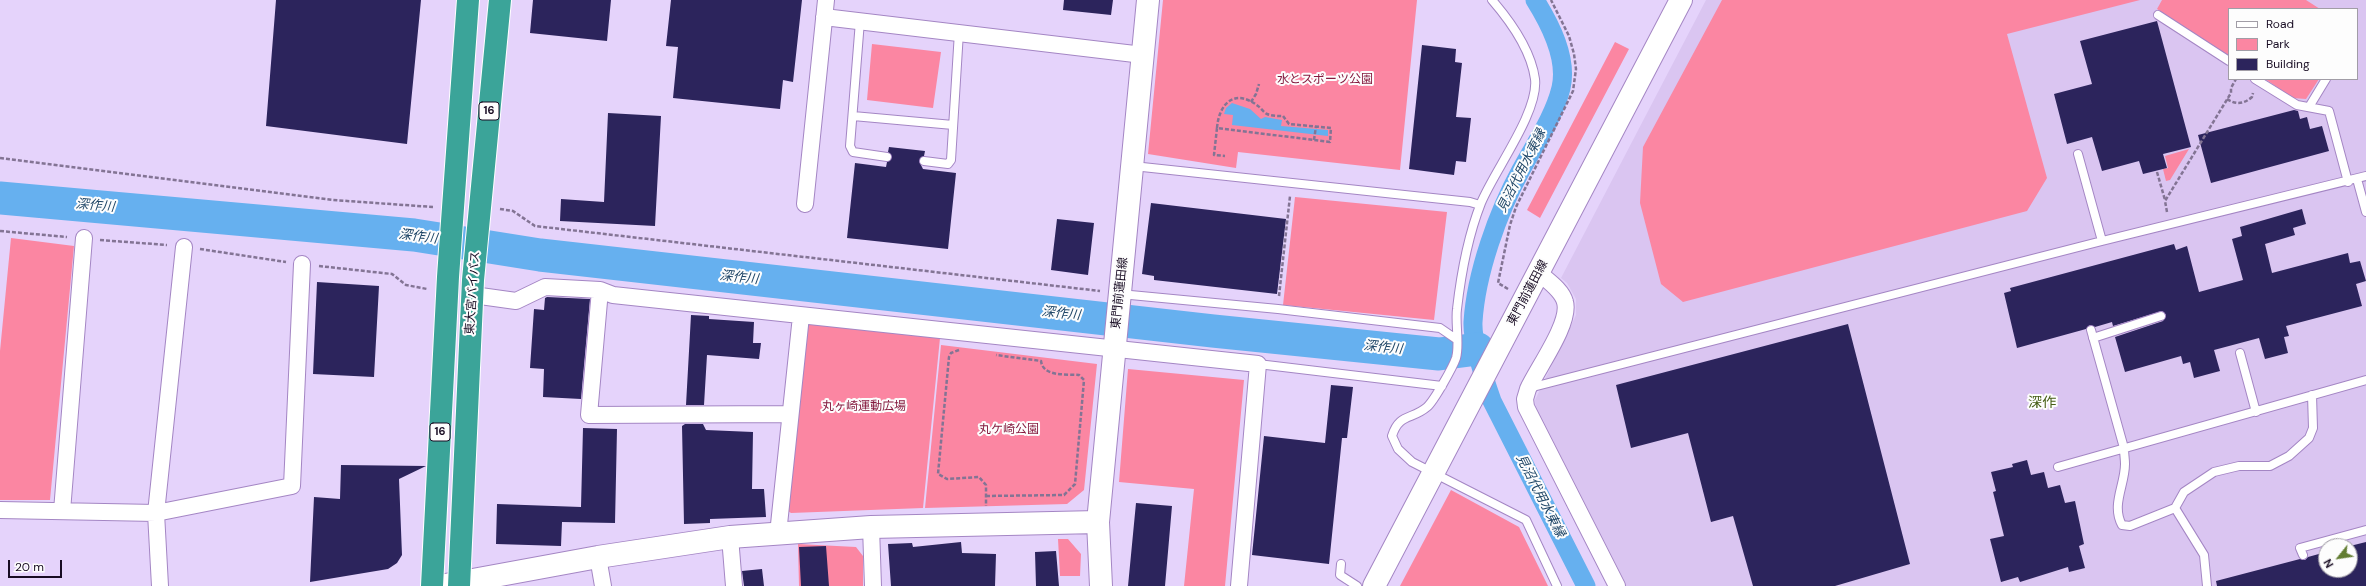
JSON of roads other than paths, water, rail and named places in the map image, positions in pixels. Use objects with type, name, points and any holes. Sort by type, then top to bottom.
[{"type":"highway","name":"東大宮バイパス","points":[[432,586],[448,277],[468,0]]},
{"type":"highway","name":"東大宮バイパス","points":[[453,585],[478,214],[500,0]]},
{"type":"main road","name":"東門前蓮田線","points":[[1102,586],[1098,522],[1148,0]]},
{"type":"main road","name":"東門前蓮田線","points":[[1374,586],[1681,0]]},
{"type":"main road","points":[[453,585],[598,557],[730,537],[871,527],[1098,522]]},
{"type":"street","points":[[805,204],[826,0]]},
{"type":"street","points":[[824,17],[1143,55]]},
{"type":"street","points":[[62,511],[84,238]]},
{"type":"street","points":[[160,586],[156,513],[184,246]]},
{"type":"street","points":[[0,510],[156,513],[292,486],[302,264]]},
{"type":"street","points":[[1539,273],[1558,290],[1565,302],[1565,317],[1524,399],[1530,417],[1617,586]]},
{"type":"street","points":[[473,288],[516,301],[545,287],[600,290],[613,295],[801,316],[1114,344],[1258,364],[1239,586]]},
{"type":"street","points":[[600,290],[589,415],[790,414]]},
{"type":"street","points":[[778,534],[801,316]]},
{"type":"street","points":[[871,527],[872,586]]},
{"type":"street","points":[[730,537],[734,586]]},
{"type":"street","points":[[598,557],[603,586]]},
{"type":"lane","points":[[1492,0],[1516,33],[1527,54],[1535,80],[1533,102],[1480,205],[1465,262],[1457,310],[1456,357],[1442,386],[1428,406],[1402,418],[1395,426],[1392,436],[1398,450],[1412,462],[1526,520],[1557,586]]},
{"type":"lane","points":[[2158,15],[2228,60]]},
{"type":"lane","points":[[860,21],[850,146],[853,152],[887,157]]},
{"type":"lane","points":[[924,161],[948,164],[950,162],[959,32]]},
{"type":"lane","points":[[2257,80],[2297,105],[2329,111],[2348,182]]},
{"type":"lane","points":[[2309,107],[2325,80]]},
{"type":"lane","points":[[853,116],[953,125]]},
{"type":"lane","points":[[2078,154],[2102,241]]},
{"type":"lane","points":[[1132,166],[1292,182],[1470,202],[1480,205]]},
{"type":"lane","points":[[1528,389],[2102,241],[2348,182],[2366,176]]},
{"type":"lane","points":[[2357,179],[2366,212]]},
{"type":"lane","points":[[1119,298],[1278,309],[1440,328],[1456,339]]},
{"type":"lane","points":[[2161,316],[2092,334],[2124,448],[2125,464],[2117,506],[2118,518],[2122,525],[2130,526],[2175,508],[2184,492],[2214,472],[2239,466],[2270,466],[2289,456],[2309,438],[2313,428],[2312,395]]},
{"type":"lane","points":[[2240,353],[2256,412]]},
{"type":"lane","points":[[1258,364],[1442,386]]},
{"type":"lane","points":[[2058,467],[2366,380]]},
{"type":"lane","points":[[2175,508],[2204,555],[2207,586]]},
{"type":"lane","points":[[2303,555],[2300,548],[2366,530]]},
{"type":"lane","points":[[1341,564],[1340,575],[1358,586]]},
{"type":"water","points":[[1232,103],[1250,109],[1261,119],[1265,117],[1282,120],[1281,126],[1328,130],[1328,136],[1232,125],[1233,115],[1224,114],[1226,108]]},
{"type":"waterway","name":"見沼代用水東縁","points":[[1535,0],[1552,30],[1560,53],[1563,77],[1561,88],[1549,120],[1512,187],[1496,224],[1483,263],[1475,303],[1473,330],[1480,362],[1492,401],[1586,586]]},
{"type":"waterway","name":"深作川","points":[[0,198],[414,235],[540,255],[1213,331],[1439,354],[1478,349]]},
{"type":"district","name":"深作","points":[[2042,403]]},
{"type":"park label","name":"水とスポーツ公園","points":[[1325,80]]},
{"type":"park label","name":"丸ヶ崎運動広場","points":[[864,407]]},
{"type":"park label","name":"丸ケ崎公園","points":[[1009,430]]}]
